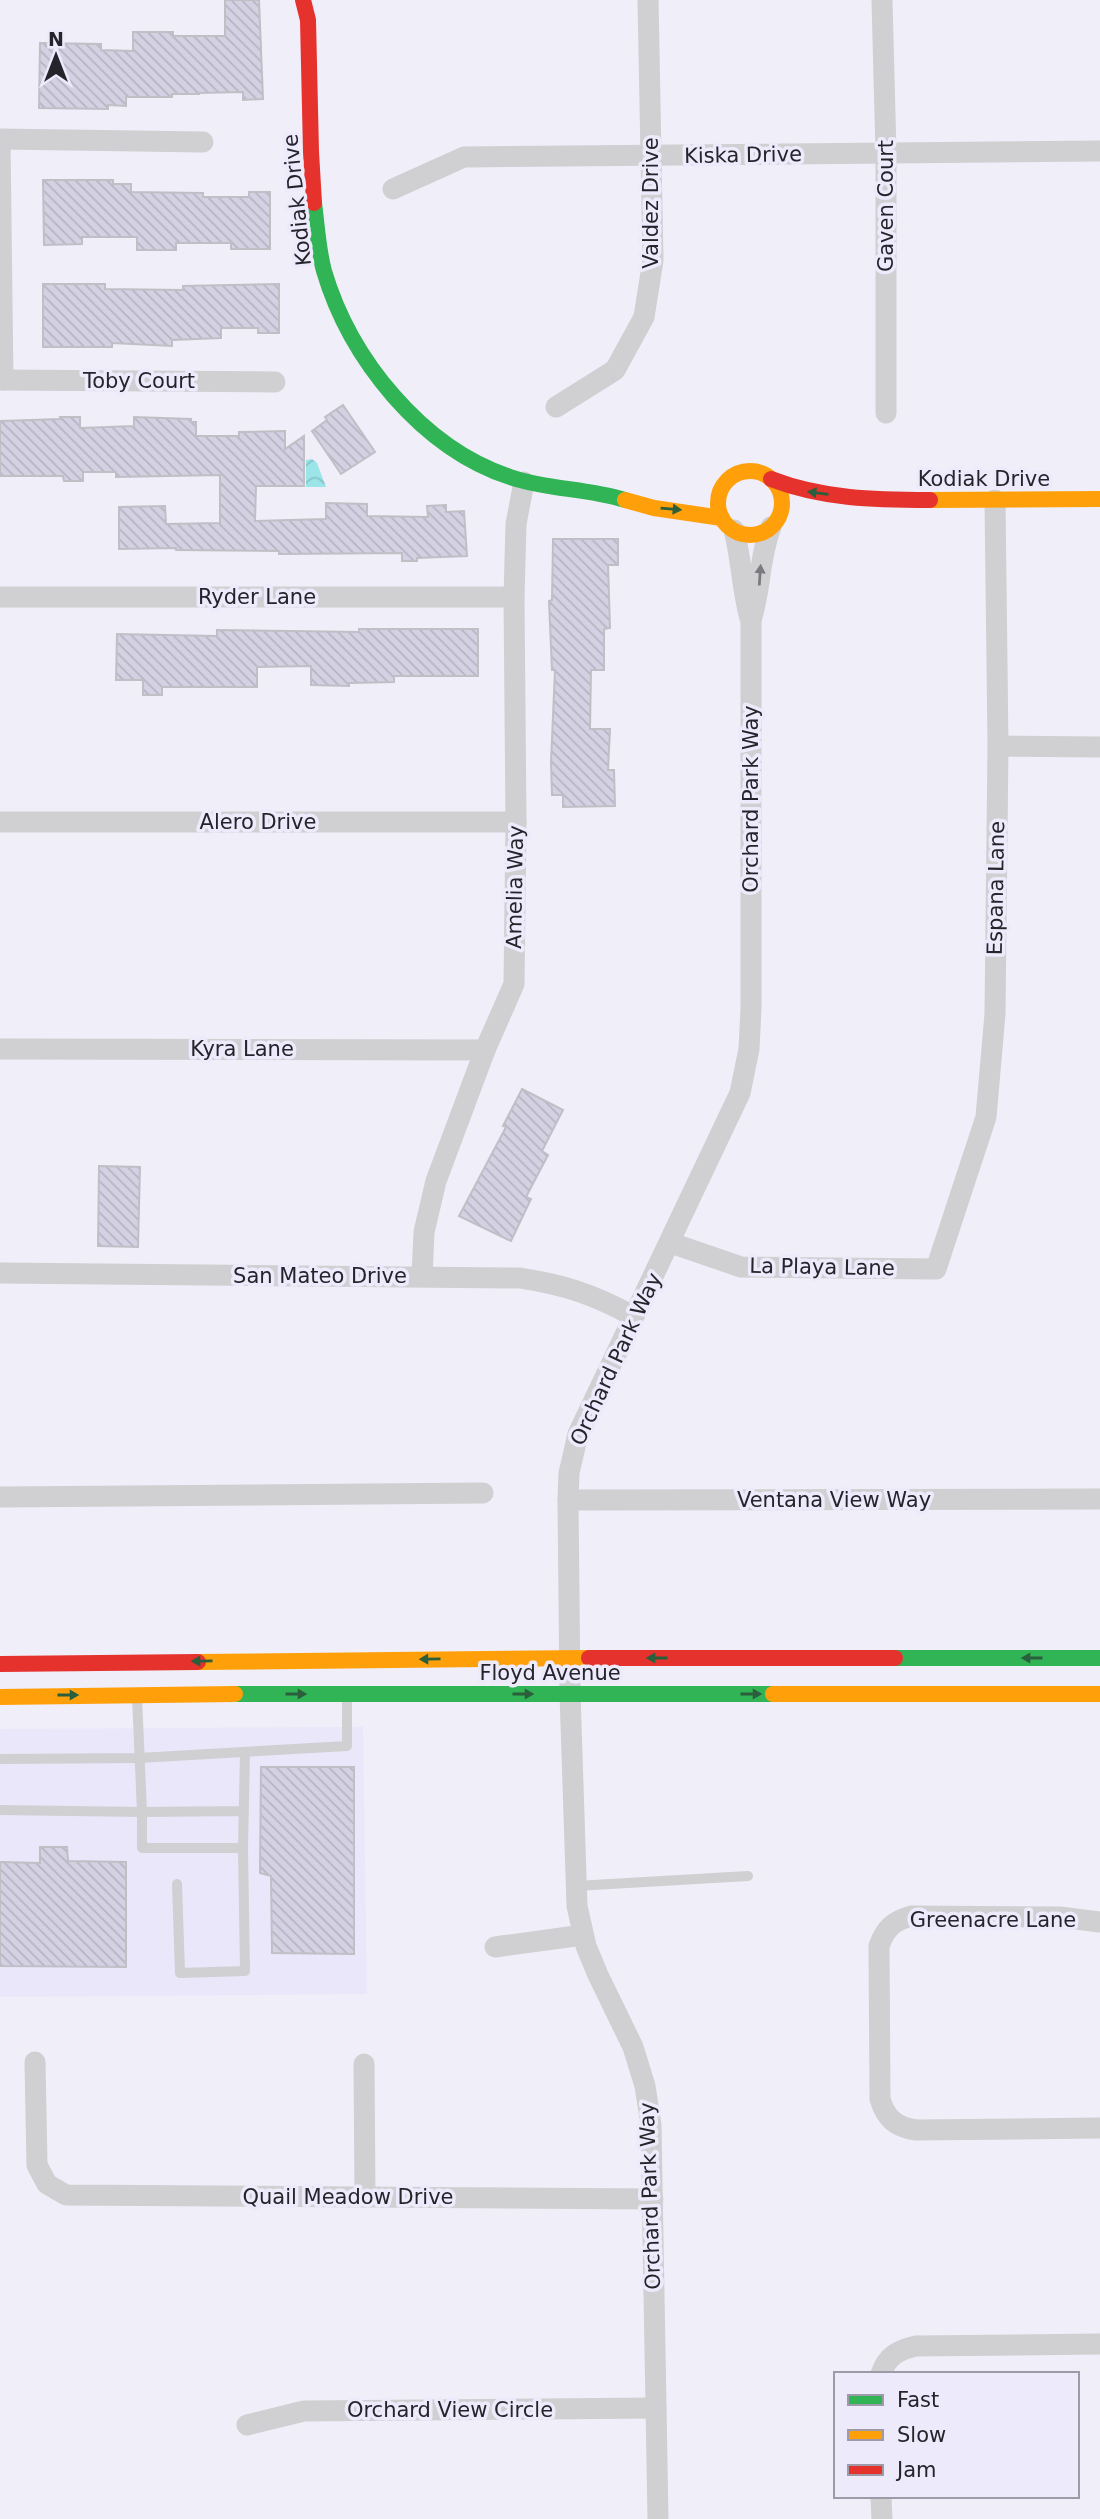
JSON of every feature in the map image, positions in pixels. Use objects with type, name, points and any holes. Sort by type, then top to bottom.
[{"type":"street","name":"Kodiak Drive","points":[[303,0],[308,20],[314,208],[324,271],[341,316],[363,355],[394,395],[422,426],[455,451],[491,470],[524,482],[620,499],[645,507],[692,511],[728,524]]},
{"type":"street","name":"Kodiak Drive","points":[[308,20],[313,0]]},
{"type":"street","name":"Valdez Drive","points":[[556,407],[615,370],[644,317],[653,260],[648,0]]},
{"type":"street","name":"Gaven Court","points":[[882,0],[886,153],[886,413]]},
{"type":"street","points":[[1,380],[0,140],[203,142]]},
{"type":"street","name":"Kiska Drive","points":[[393,189],[464,157],[1100,152]]},
{"type":"street","name":"Toby Court","points":[[1,380],[275,382]]},
{"type":"street","points":[[774,523],[781,508],[781,497],[771,479],[762,473],[751,471],[732,476],[725,483],[718,501],[728,524],[750,534],[761,532],[774,523],[799,514]]},
{"type":"street","name":"Kodiak Drive","points":[[771,479],[790,488],[868,501],[1100,499]]},
{"type":"street","name":"Amelia Way","points":[[422,1276],[424,1232],[436,1181],[485,1050],[514,984],[514,597],[516,524],[524,482]]},
{"type":"street","points":[[702,489],[725,483]]},
{"type":"street","name":"Kodiak Drive","points":[[620,499],[645,492],[657,492]]},
{"type":"street","name":"Espana Lane","points":[[936,1269],[986,1117],[995,1014],[998,746],[995,500]]},
{"type":"street","name":"Kodiak Drive","points":[[821,511],[846,508],[868,501]]},
{"type":"street","name":"Orchard Park Way","points":[[751,622],[759,598],[761,560],[774,523]]},
{"type":"street","name":"Orchard Park Way","points":[[658,2519],[652,2125],[645,2086],[633,2047],[597,1975],[583,1935],[576,1886],[569,1658],[568,1500],[569,1473],[578,1434],[740,1093],[748,1049],[751,1008],[751,622],[744,599],[741,559],[728,524]]},
{"type":"street","name":"Ryder Lane","points":[[0,597],[514,597]]},
{"type":"street","points":[[998,746],[1100,747]]},
{"type":"street","name":"Alero Drive","points":[[0,822],[516,822]]},
{"type":"street","name":"Kyra Lane","points":[[0,1049],[485,1050]]},
{"type":"street","name":"La Playa Lane","points":[[671,1242],[741,1267],[936,1269]]},
{"type":"street","name":"San Mateo Drive","points":[[0,1273],[520,1278],[563,1285],[603,1300],[632,1316]]},
{"type":"street","points":[[0,1497],[482,1493]]},
{"type":"street","name":"Ventana View Way","points":[[568,1500],[1100,1500]]},
{"type":"street","name":"Floyd Avenue","points":[[0,1664],[569,1658],[1100,1658]]},
{"type":"street","name":"Floyd Avenue","points":[[0,1697],[137,1694],[1100,1694]]},
{"type":"street","name":"Greenacre Lane","points":[[1100,1922],[1060,1917],[911,1916],[889,1927],[879,1946],[880,2099],[883,2110],[891,2121],[903,2128],[916,2130],[1100,2128]]},
{"type":"street","points":[[495,1947],[583,1935]]},
{"type":"street","name":"Quail Meadow Drive","points":[[36,2062],[37,2165],[47,2184],[66,2195],[653,2199]]},
{"type":"street","points":[[364,2064],[365,2197]]},
{"type":"street","points":[[885,2365],[902,2349],[916,2346],[1100,2344]]},
{"type":"street","name":"Orchard View Circle","points":[[247,2425],[304,2412],[656,2409]]},
{"type":"street","points":[[881,2498],[881,2519]]},
{"type":"lane","points":[[137,1694],[142,1848],[243,1848]]},
{"type":"lane","points":[[0,1759],[139,1758],[347,1746],[346,1694]]},
{"type":"lane","points":[[177,1884],[180,1973],[245,1971],[243,1848],[246,1752]]},
{"type":"lane","points":[[0,1810],[244,1811]]},
{"type":"lane","points":[[576,1886],[748,1877]]},
{"type":"shaded area","points":[[363,1727],[367,1994],[0,1997],[0,1729]]},
{"type":"water","points":[[312,459],[317,463],[326,487],[306,487],[306,460]]},
{"type":"building","points":[[225,0],[259,0],[263,99],[243,100],[243,92],[172,94],[172,97],[126,97],[126,106],[108,105],[108,109],[39,108],[40,43],[101,44],[101,50],[133,51],[133,32],[173,32],[173,36],[225,36]]},
{"type":"building","points":[[43,180],[113,180],[113,184],[131,184],[131,192],[203,193],[203,197],[249,197],[249,192],[270,192],[270,249],[231,249],[231,243],[176,243],[176,250],[137,250],[137,237],[82,237],[82,244],[44,245]]},
{"type":"building","points":[[43,284],[105,284],[105,289],[183,290],[183,286],[279,284],[279,333],[258,333],[258,328],[221,328],[221,338],[172,340],[172,346],[112,343],[112,347],[43,347]]},
{"type":"building","points":[[343,405],[375,452],[341,474],[312,431],[327,420],[325,417]]},
{"type":"building","points":[[60,417],[80,417],[80,428],[134,426],[134,417],[191,419],[191,422],[196,422],[196,436],[239,436],[239,432],[285,431],[285,449],[304,436],[304,486],[256,486],[255,521],[326,519],[326,503],[367,504],[367,516],[428,517],[427,506],[446,505],[446,512],[464,511],[467,556],[402,561],[402,553],[279,554],[279,551],[119,549],[119,507],[165,506],[166,524],[220,523],[220,475],[116,477],[116,472],[83,472],[83,481],[64,481],[63,476],[0,476],[0,421],[61,419]]},
{"type":"building","points":[[553,539],[618,539],[618,565],[608,565],[610,628],[604,629],[604,670],[591,670],[590,729],[610,729],[608,770],[614,770],[615,806],[563,807],[563,795],[552,795],[555,670],[552,670],[549,601],[552,600]]},
{"type":"building","points":[[359,629],[478,629],[478,676],[394,676],[394,682],[349,683],[349,686],[311,685],[311,666],[257,667],[257,687],[162,687],[162,695],[143,695],[143,680],[116,680],[117,634],[217,636],[217,630],[359,632]]},
{"type":"building","points":[[522,1089],[563,1110],[542,1151],[548,1155],[526,1197],[531,1199],[511,1241],[459,1216],[506,1127],[503,1126]]},
{"type":"building","points":[[99,1166],[140,1167],[138,1247],[98,1246]]},
{"type":"building","points":[[261,1767],[354,1767],[354,1954],[272,1953],[271,1876],[260,1873]]},
{"type":"building","points":[[40,1847],[67,1847],[68,1861],[126,1862],[126,1967],[0,1966],[0,1862],[40,1863]]},
{"type":"traffic: fast","points":[[314,203],[322,263],[336,304],[371,367],[419,422],[447,445],[510,477],[625,500]]},
{"type":"traffic: fast","points":[[895,1658],[1100,1658]]},
{"type":"traffic: fast","points":[[235,1694],[773,1694]]},
{"type":"traffic: slow","points":[[750,471],[768,477],[776,485],[782,503],[776,521],[768,529],[750,535],[732,529],[724,521],[718,503],[724,485],[732,477],[750,471]]},
{"type":"traffic: slow","points":[[930,500],[1100,499]]},
{"type":"traffic: slow","points":[[625,500],[654,508],[722,518]]},
{"type":"traffic: slow","points":[[198,1662],[589,1658]]},
{"type":"traffic: slow","points":[[0,1697],[235,1694]]},
{"type":"traffic: slow","points":[[773,1694],[1100,1694]]},
{"type":"traffic: jam","points":[[303,0],[308,20],[314,203]]},
{"type":"traffic: jam","points":[[771,479],[830,494],[869,499],[930,500]]},
{"type":"traffic: jam","points":[[589,1658],[895,1658]]},
{"type":"traffic: jam","points":[[0,1664],[198,1662]]}]
